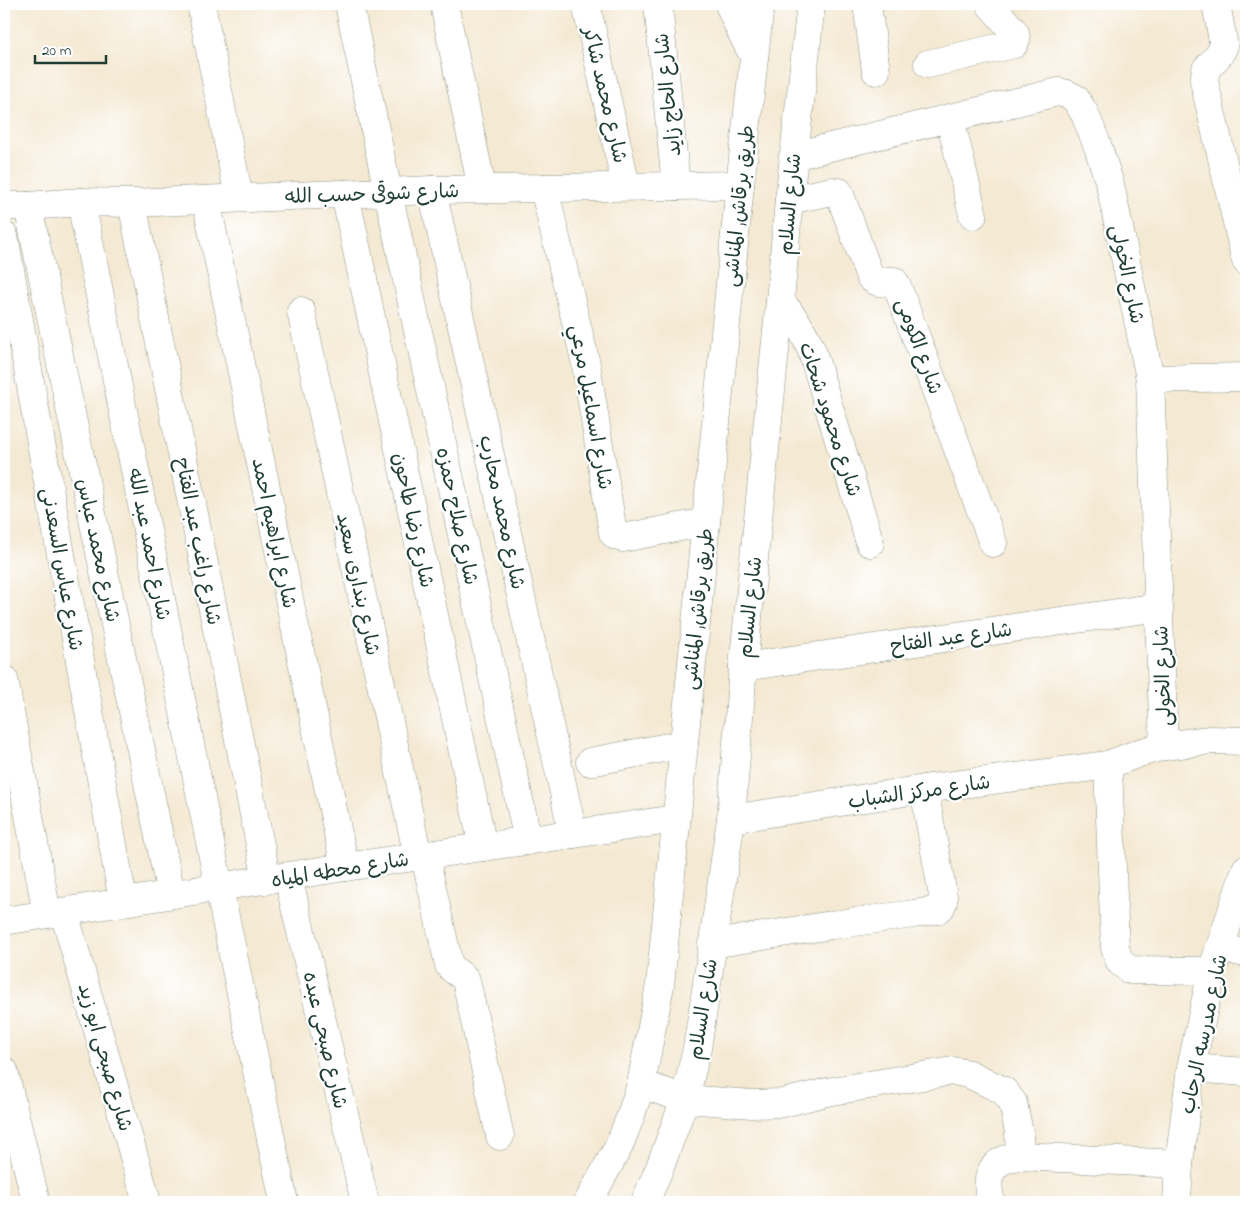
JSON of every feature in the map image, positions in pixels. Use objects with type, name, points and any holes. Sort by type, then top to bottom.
[{"type":"street","points":[[201,4],[240,198]]},
{"type":"street","name":"شارع صلاح حمزه","points":[[350,4],[388,192],[528,841]]},
{"type":"street","points":[[444,4],[482,189]]},
{"type":"street","name":"شارع محمد شاكر","points":[[586,4],[626,186]]},
{"type":"street","name":"شارع الحاج زايد","points":[[658,4],[676,186]]},
{"type":"street","points":[[729,4],[744,39],[754,56]]},
{"type":"street","name":"طريق برقاش, المناشى","points":[[588,1202],[619,1146],[632,1115],[641,1084],[660,985],[740,185],[760,4]]},
{"type":"street","name":"شارع السلام","points":[[645,1202],[685,1099],[697,1048],[731,819],[743,667],[793,156],[811,4]]},
{"type":"street","points":[[867,4],[876,71]]},
{"type":"street","points":[[928,64],[1014,44],[1015,34],[990,4]]},
{"type":"street","points":[[1216,4],[1224,46],[1206,70],[1204,81],[1246,261]]},
{"type":"street","name":"شارع الخولى","points":[[793,156],[1058,92],[1075,98],[1085,114],[1110,184],[1150,379],[1164,746]]},
{"type":"street","points":[[950,118],[973,215]]},
{"type":"street","name":"شارع شوقى حسب الله","points":[[16,206],[432,190],[740,185]]},
{"type":"street","name":"شارع اسماعيل مرعي","points":[[544,188],[586,364],[613,533],[623,538],[706,522]]},
{"type":"street","name":"شارع محمد محارب","points":[[432,190],[573,834]]},
{"type":"street","name":"شارع الكومى","points":[[789,200],[832,190],[839,192],[870,277],[874,282],[894,281],[897,286],[993,543]]},
{"type":"street","name":"شارع رضا طاحون","points":[[346,194],[483,847]]},
{"type":"street","name":"شارع ابراهيم احمد","points":[[206,200],[344,867]]},
{"type":"street","name":"شارع احمد عبد الله","points":[[81,202],[284,1202]]},
{"type":"street","name":"شارع راغب عبد الفتاح","points":[[132,203],[277,879]]},
{"type":"street","name":"شارع محمد عباس","points":[[16,206],[170,894]]},
{"type":"street","name":"شارع عباس السعدنى","points":[[4,236],[123,901]]},
{"type":"street","name":"شارع محمود شحات","points":[[780,301],[799,324],[812,351],[870,542]]},
{"type":"street","name":"شارع بندارى سعيد","points":[[301,311],[421,856],[448,965],[466,980],[500,1136]]},
{"type":"street","points":[[1150,379],[1246,377]]},
{"type":"street","name":"شارع عبد الفتاح","points":[[743,667],[1159,607]]},
{"type":"street","name":"شارع صبحى ابو زيد","points":[[4,679],[56,913],[147,1202]]},
{"type":"street","name":"شارع مركز الشباب","points":[[731,819],[924,789],[1108,765],[1164,746],[1210,740],[1246,741]]},
{"type":"street","points":[[590,762],[684,744]]},
{"type":"street","points":[[1108,765],[1115,948],[1120,962],[1130,970],[1216,960],[1246,953]]},
{"type":"street","points":[[712,944],[937,910],[941,907],[943,896],[924,789]]},
{"type":"street","name":"شارع محطه المياه","points":[[4,921],[344,867],[676,820]]},
{"type":"street","name":"شارع مدرسه الرحاب","points":[[1177,1202],[1179,1164],[1192,1068],[1216,960],[1246,869]]},
{"type":"street","name":"شارع صبحى عبده","points":[[277,879],[365,1202]]},
{"type":"street","points":[[1192,1068],[1246,1072]]},
{"type":"street","points":[[4,1071],[36,1202]]},
{"type":"street","points":[[641,1084],[685,1099],[752,1104],[783,1103],[827,1092],[953,1071],[969,1074],[1004,1091],[1013,1103],[1019,1132],[1020,1156]]},
{"type":"street","points":[[991,1202],[988,1179],[993,1168],[1001,1160],[1010,1157],[1179,1164]]}]
